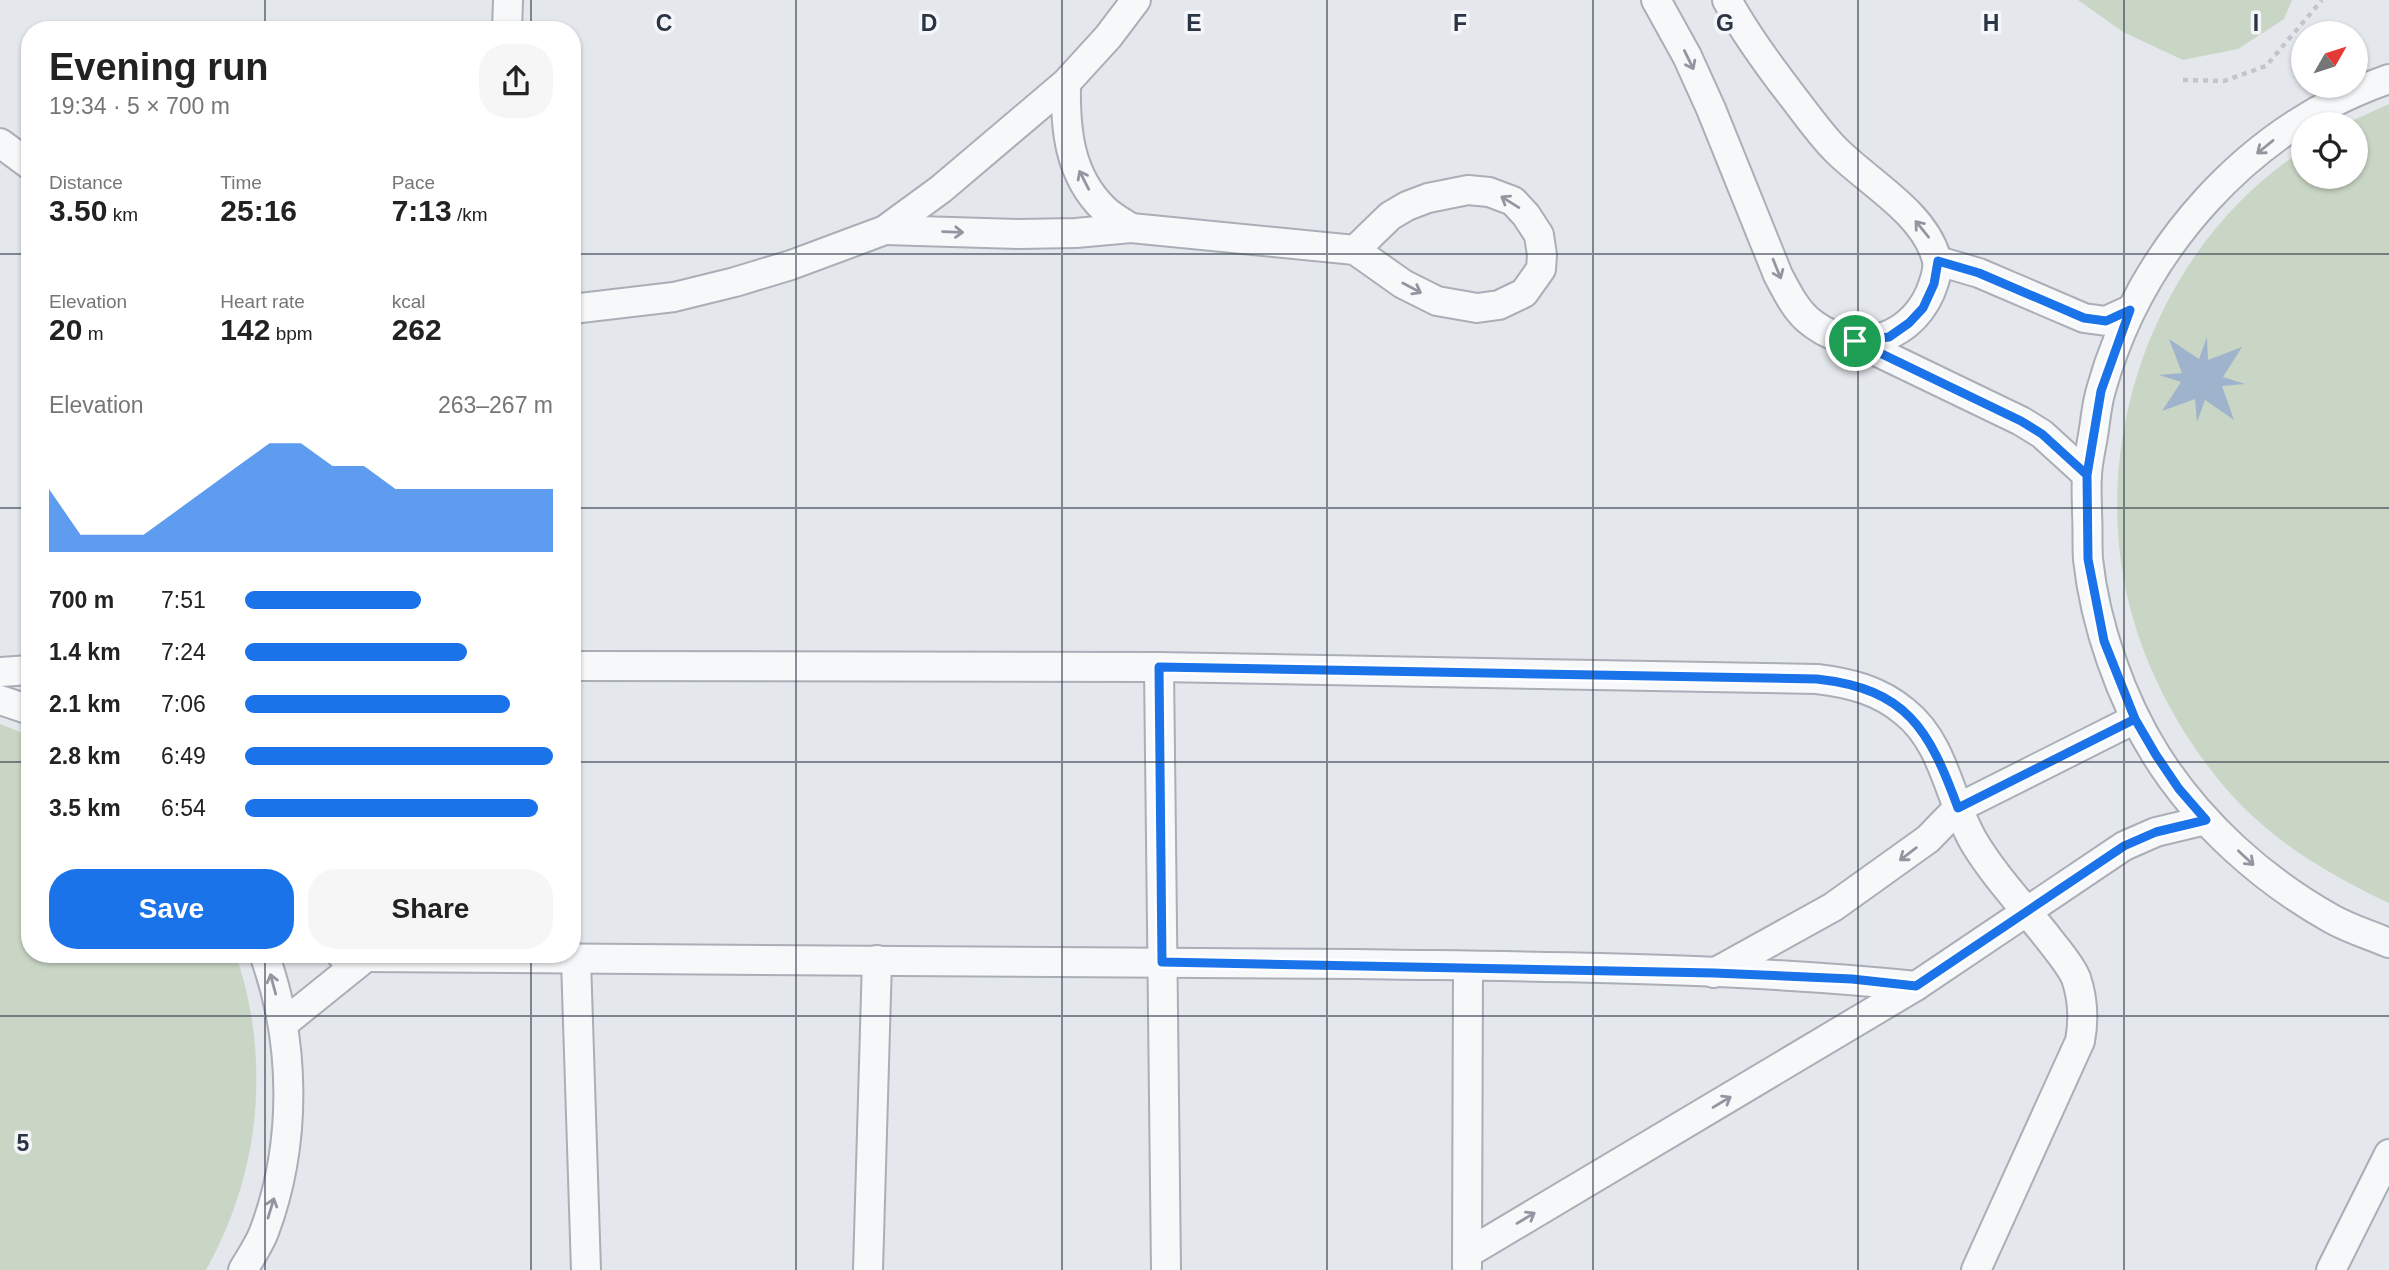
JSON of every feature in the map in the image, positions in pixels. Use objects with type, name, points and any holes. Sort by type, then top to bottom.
[{"type":"street","points":[[507,21],[508,0]]},
{"type":"street","points":[[581,308],[674,298],[791,265],[885,230],[941,189],[1066,83],[1108,37],[1136,0]]},
{"type":"street","points":[[1656,0],[1687,56],[1711,109],[1778,275],[1806,318],[1823,330],[1855,341],[2021,421],[2042,434],[2087,475]]},
{"type":"street","points":[[1727,0],[1746,34],[1817,127],[1850,163],[1906,211],[1928,236],[1938,261],[1934,284],[1923,308],[1909,323],[1889,337],[1855,341]]},
{"type":"street","points":[[2389,79],[2357,90],[2287,129],[2224,180],[2172,241],[2130,310],[2101,391],[2087,475],[2088,559],[2104,641],[2135,719],[2164,766],[2206,820],[2264,876],[2333,919],[2389,943]]},
{"type":"street","points":[[1066,83],[1067,135],[1076,165],[1087,189],[1105,210],[1131,228]]},
{"type":"street","points":[[0,143],[21,159]]},
{"type":"street","points":[[885,230],[1018,234],[1131,228],[1355,250],[1403,284],[1437,301],[1477,308],[1499,305],[1524,293],[1541,269],[1542,255],[1539,236],[1527,215],[1513,201],[1489,192],[1468,190],[1428,198],[1407,206],[1390,216],[1355,250]]},
{"type":"street","points":[[1938,261],[1979,273],[2084,318],[2106,321],[2130,310]]},
{"type":"street","points":[[581,666],[1159,667],[1804,678],[1846,682],[1871,690],[1906,712],[1941,760],[1958,808],[1974,842],[2076,977],[2084,1020],[2080,1041],[1976,1270]]},
{"type":"street","points":[[1159,667],[1166,1270]]},
{"type":"street","points":[[0,672],[21,671]]},
{"type":"street","points":[[0,700],[21,707]]},
{"type":"street","points":[[1714,973],[1833,907],[1928,839],[1958,808],[2135,719]]},
{"type":"street","points":[[1467,1261],[1916,986],[2124,846],[2156,832],[2206,820]]},
{"type":"street","points":[[868,1270],[877,960]]},
{"type":"street","points":[[581,961],[877,960],[1468,966],[1852,979],[1916,986]]},
{"type":"street","points":[[243,1270],[263,1234],[281,1170],[287,1130],[288,1077],[283,1024],[267,963]]},
{"type":"street","points":[[283,1024],[347,963]]},
{"type":"street","points":[[576,963],[586,1270]]},
{"type":"street","points":[[1467,1261],[1468,966]]},
{"type":"street","points":[[2331,1270],[2389,1154]]},
{"type":"path","points":[[2183,80],[2224,81],[2266,66],[2322,0]]},
{"type":"green space","points":[[2078,0],[2292,0],[2284,19],[2238,49],[2183,60],[2123,32]]},
{"type":"green space","points":[[2389,104],[2389,903],[2324,869],[2283,842],[2246,810],[2210,769],[2177,719],[2139,638],[2124,581],[2117,520],[2120,458],[2131,397],[2150,339],[2177,284],[2212,233],[2254,188],[2291,159],[2291,189],[2368,189],[2368,114]]},
{"type":"green space","points":[[0,724],[21,732],[21,963],[238,963],[253,1027],[256,1091],[254,1122],[242,1182],[233,1212],[206,1270],[0,1270]]},
{"type":"water","points":[[2207,337],[2208,360],[2242,347],[2223,377],[2245,384],[2222,386],[2234,420],[2205,400],[2197,422],[2195,399],[2162,411],[2181,382],[2159,375],[2182,373],[2169,339],[2199,359]]},
{"type":"route","points":[[1855,341],[1889,337],[1909,323],[1923,308],[1934,284],[1938,261],[1979,273],[2084,318],[2106,321],[2130,310],[2101,391],[2087,475],[2088,559],[2104,641],[2135,719],[2179,789],[2206,820],[2156,832],[2124,846],[1916,986],[1852,979],[1714,973],[1162,962],[1159,667],[1817,679],[1846,682],[1871,690],[1906,712],[1941,760],[1958,808],[2135,719],[2104,641],[2088,559],[2087,475],[2042,434],[2021,421],[1855,341]]}]
